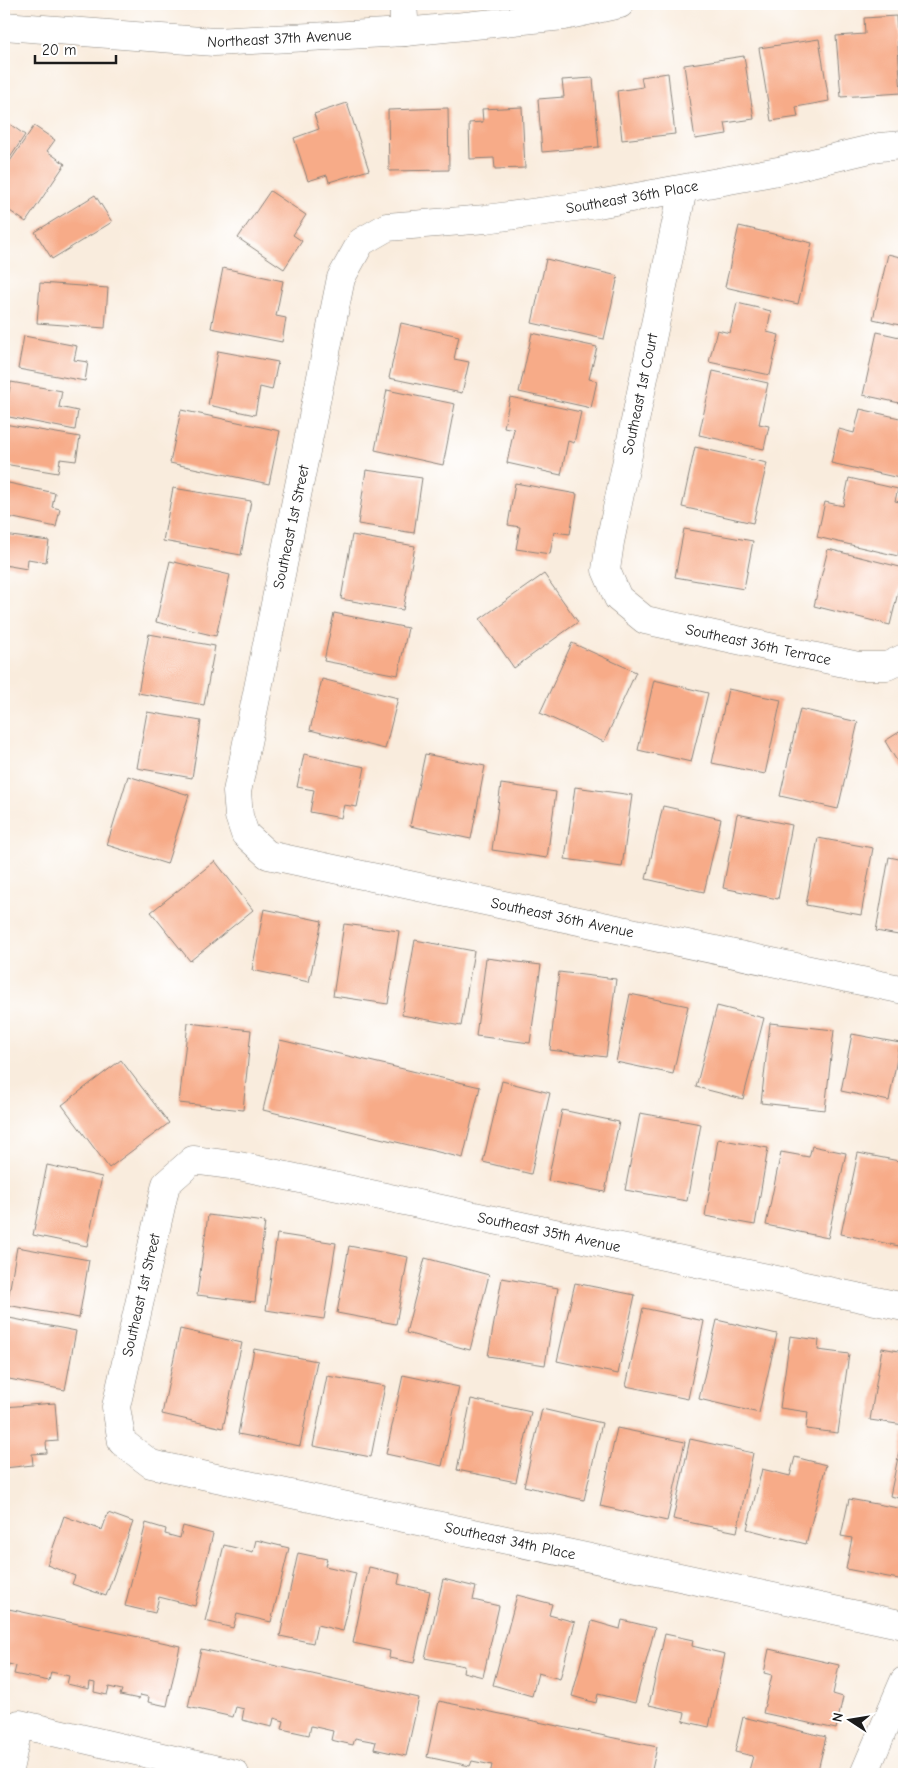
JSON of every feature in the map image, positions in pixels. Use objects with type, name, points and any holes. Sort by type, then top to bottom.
[{"type":"street","points":[[403,4],[405,32]]},
{"type":"street","name":"Northeast 37th Avenue","points":[[4,26],[214,42],[405,32],[564,16],[620,4]]},
{"type":"street","name":"Southeast 36th Place","points":[[360,242],[387,226],[486,220],[598,204],[778,171],[879,147],[904,145]]},
{"type":"street","name":"Southeast 1st Court","points":[[618,598],[606,570],[610,542],[683,188]]},
{"type":"street","name":"Southeast 1st Street","points":[[240,816],[237,792],[341,278],[360,242]]},
{"type":"street","name":"Southeast 36th Terrace","points":[[618,598],[645,620],[858,666],[887,666],[904,658]]},
{"type":"street","name":"Southeast 36th Avenue","points":[[240,816],[245,834],[268,855],[904,990]]},
{"type":"street","name":"Southeast 1st Street","points":[[122,1442],[116,1407],[166,1184],[193,1160]]},
{"type":"street","name":"Southeast 35th Avenue","points":[[193,1160],[239,1166],[904,1307]]},
{"type":"street","name":"Southeast 34th Place","points":[[122,1442],[151,1464],[904,1625]]},
{"type":"street","points":[[864,1774],[904,1681]]},
{"type":"street","points":[[8,1774],[19,1724],[235,1774]]},
{"type":"building","points":[[896,16],[901,93],[841,97],[836,36],[865,34],[864,18]]},
{"type":"building","points":[[819,39],[829,101],[796,107],[798,117],[771,121],[759,48]]},
{"type":"building","points":[[744,56],[754,119],[725,123],[727,134],[695,139],[684,65]]},
{"type":"building","points":[[668,73],[675,134],[622,140],[617,91],[643,87],[641,77]]},
{"type":"building","points":[[593,78],[599,147],[542,152],[538,99],[564,97],[562,80]]},
{"type":"building","points":[[347,103],[369,170],[329,182],[327,175],[308,181],[294,138],[319,129],[314,114]]},
{"type":"building","points":[[522,107],[525,168],[495,169],[494,158],[470,159],[469,123],[483,122],[482,109]]},
{"type":"building","points":[[448,108],[449,170],[389,171],[388,110]]},
{"type":"building","points":[[4,120],[25,135],[4,167]]},
{"type":"building","points":[[34,126],[55,140],[47,151],[65,164],[26,222],[4,207],[4,170]]},
{"type":"building","points":[[270,191],[306,215],[293,235],[302,241],[284,269],[238,238]]},
{"type":"building","points":[[95,195],[112,222],[52,259],[35,232]]},
{"type":"building","points":[[739,226],[812,243],[798,304],[725,287]]},
{"type":"building","points":[[888,254],[904,258],[904,326],[873,319]]},
{"type":"building","points":[[546,259],[618,276],[604,339],[532,323]]},
{"type":"building","points":[[223,268],[283,281],[276,316],[286,318],[282,342],[211,328]]},
{"type":"building","points":[[40,283],[108,288],[105,328],[37,323]]},
{"type":"building","points":[[737,303],[771,311],[767,332],[779,335],[770,375],[709,362],[717,330],[730,333]]},
{"type":"building","points":[[401,323],[459,336],[454,359],[469,362],[462,393],[389,378]]},
{"type":"building","points":[[877,332],[904,338],[904,404],[863,395]]},
{"type":"building","points":[[532,333],[597,347],[589,379],[597,381],[591,408],[519,392]]},
{"type":"building","points":[[24,336],[77,346],[74,360],[88,362],[85,381],[18,369]]},
{"type":"building","points":[[218,351],[278,362],[272,390],[260,387],[255,415],[208,405]]},
{"type":"building","points":[[713,371],[768,383],[759,424],[769,426],[764,449],[699,435]]},
{"type":"building","points":[[11,382],[62,391],[59,407],[78,411],[75,430],[4,416]]},
{"type":"building","points":[[387,390],[455,404],[443,465],[375,450]]},
{"type":"building","points":[[510,397],[581,412],[574,443],[568,441],[561,475],[507,463],[514,429],[504,427]]},
{"type":"building","points":[[860,409],[904,419],[904,479],[831,463],[839,429],[854,433]]},
{"type":"building","points":[[181,410],[280,431],[269,484],[170,463]]},
{"type":"building","points":[[4,424],[80,437],[76,461],[60,459],[58,473],[4,464]]},
{"type":"building","points":[[695,447],[767,463],[753,523],[682,507]]},
{"type":"building","points":[[366,470],[422,478],[414,533],[358,524]]},
{"type":"building","points":[[849,478],[898,489],[895,501],[904,503],[904,530],[898,556],[817,537],[825,502],[843,506]]},
{"type":"building","points":[[4,482],[55,493],[52,507],[60,509],[56,527],[4,516]]},
{"type":"building","points":[[515,483],[577,494],[570,534],[554,532],[550,554],[516,549],[520,527],[508,525]]},
{"type":"building","points":[[173,488],[251,501],[241,555],[163,541]]},
{"type":"building","points":[[684,529],[753,541],[744,589],[675,577]]},
{"type":"building","points":[[4,535],[49,541],[46,562],[28,559],[27,569],[4,565]]},
{"type":"building","points":[[352,535],[415,546],[403,610],[341,599]]},
{"type":"building","points":[[828,549],[904,568],[890,625],[814,606]]},
{"type":"building","points":[[170,561],[230,575],[216,636],[156,622]]},
{"type":"building","points":[[544,574],[578,622],[514,668],[480,619]]},
{"type":"building","points":[[334,613],[408,628],[398,675],[324,661]]},
{"type":"building","points":[[149,634],[215,646],[204,705],[138,693]]},
{"type":"building","points":[[572,643],[636,672],[604,742],[540,713]]},
{"type":"building","points":[[322,679],[398,698],[385,749],[310,730]]},
{"type":"building","points":[[654,680],[708,693],[691,762],[638,750]]},
{"type":"building","points":[[728,689],[781,700],[765,774],[712,763]]},
{"type":"building","points":[[800,709],[858,722],[838,809],[780,796]]},
{"type":"building","points":[[147,712],[201,721],[192,778],[137,768]]},
{"type":"building","points":[[904,729],[904,773],[885,741]]},
{"type":"building","points":[[304,754],[365,767],[357,807],[344,805],[341,818],[310,812],[314,790],[297,787]]},
{"type":"building","points":[[425,754],[485,766],[471,839],[410,826]]},
{"type":"building","points":[[128,776],[189,795],[167,864],[107,845]]},
{"type":"building","points":[[501,784],[556,792],[547,858],[492,850]]},
{"type":"building","points":[[575,787],[632,795],[622,867],[565,859]]},
{"type":"building","points":[[663,806],[721,819],[704,892],[646,879]]},
{"type":"building","points":[[737,814],[792,825],[778,899],[723,888]]},
{"type":"building","points":[[818,838],[873,848],[861,915],[806,905]]},
{"type":"building","points":[[889,857],[904,860],[904,936],[876,931]]},
{"type":"building","points":[[215,861],[253,910],[190,961],[151,912]]},
{"type":"building","points":[[264,909],[322,921],[309,982],[252,970]]},
{"type":"building","points":[[344,924],[399,931],[388,1004],[333,996]]},
{"type":"building","points":[[415,940],[474,951],[461,1026],[402,1015]]},
{"type":"building","points":[[486,958],[541,965],[530,1043],[476,1036]]},
{"type":"building","points":[[559,972],[616,979],[606,1057],[550,1050]]},
{"type":"building","points":[[630,994],[688,1006],[673,1074],[616,1062]]},
{"type":"building","points":[[717,1006],[764,1018],[743,1099],[696,1087]]},
{"type":"building","points":[[188,1023],[251,1030],[243,1110],[179,1103]]},
{"type":"building","points":[[770,1023],[834,1030],[825,1110],[761,1103]]},
{"type":"building","points":[[852,1034],[900,1043],[889,1101],[841,1091]]},
{"type":"building","points":[[280,1040],[480,1087],[463,1158],[263,1110]]},
{"type":"building","points":[[121,1060],[169,1123],[109,1168],[62,1105]]},
{"type":"building","points":[[502,1081],[550,1093],[531,1174],[483,1162]]},
{"type":"building","points":[[562,1110],[619,1122],[605,1192],[548,1181]]},
{"type":"building","points":[[640,1113],[701,1124],[687,1201],[625,1190]]},
{"type":"building","points":[[718,1139],[768,1148],[755,1225],[705,1216]]},
{"type":"building","points":[[812,1146],[846,1153],[828,1238],[766,1225],[781,1152],[809,1157]]},
{"type":"building","points":[[858,1153],[904,1162],[904,1219],[899,1246],[841,1234]]},
{"type":"building","points":[[47,1165],[102,1177],[87,1246],[33,1235]]},
{"type":"building","points":[[208,1215],[265,1222],[255,1302],[197,1295]]},
{"type":"building","points":[[277,1234],[336,1243],[324,1319],[266,1310]]},
{"type":"building","points":[[349,1246],[408,1257],[396,1324],[337,1313]]},
{"type":"building","points":[[17,1247],[89,1260],[79,1318],[7,1305]]},
{"type":"building","points":[[425,1258],[489,1275],[470,1350],[406,1333]]},
{"type":"building","points":[[502,1278],[558,1288],[545,1365],[488,1356]]},
{"type":"building","points":[[575,1283],[635,1295],[618,1374],[557,1361]]},
{"type":"building","points":[[643,1308],[704,1321],[688,1399],[626,1386]]},
{"type":"building","points":[[4,1317],[76,1331],[65,1390],[4,1378]]},
{"type":"building","points":[[717,1320],[777,1334],[759,1413],[699,1399]]},
{"type":"building","points":[[180,1329],[242,1343],[223,1428],[162,1414]]},
{"type":"building","points":[[790,1336],[819,1340],[818,1350],[849,1354],[838,1433],[806,1429],[808,1412],[780,1408]]},
{"type":"building","points":[[882,1348],[904,1352],[904,1425],[870,1420]]},
{"type":"building","points":[[254,1349],[317,1361],[300,1446],[238,1434]]},
{"type":"building","points":[[403,1375],[459,1387],[442,1466],[386,1454]]},
{"type":"building","points":[[327,1376],[385,1386],[371,1457],[313,1446]]},
{"type":"building","points":[[471,1399],[531,1412],[516,1482],[457,1470]]},
{"type":"building","points":[[55,1403],[58,1441],[46,1442],[47,1453],[32,1454],[33,1465],[4,1468],[4,1407]]},
{"type":"building","points":[[542,1409],[602,1423],[584,1500],[524,1486]]},
{"type":"building","points":[[617,1428],[685,1442],[667,1521],[600,1506]]},
{"type":"building","points":[[904,1433],[904,1499],[890,1496]]},
{"type":"building","points":[[690,1439],[753,1453],[737,1532],[673,1519]]},
{"type":"building","points":[[795,1457],[826,1465],[806,1544],[747,1529],[762,1469],[790,1476]]},
{"type":"building","points":[[849,1499],[904,1509],[904,1580],[846,1569],[852,1538],[841,1536]]},
{"type":"building","points":[[108,1513],[133,1522],[106,1596],[72,1584],[75,1576],[47,1565],[64,1516],[102,1530]]},
{"type":"building","points":[[146,1523],[166,1529],[165,1534],[180,1538],[183,1526],[213,1534],[195,1606],[159,1597],[155,1613],[125,1606]]},
{"type":"building","points":[[256,1540],[289,1548],[271,1622],[237,1614],[233,1628],[205,1621],[224,1545],[253,1552]]},
{"type":"building","points":[[298,1553],[327,1559],[325,1566],[356,1573],[343,1631],[317,1625],[313,1643],[280,1636]]},
{"type":"building","points":[[369,1567],[400,1574],[398,1584],[430,1591],[414,1663],[389,1658],[390,1651],[353,1643]]},
{"type":"building","points":[[443,1579],[476,1587],[473,1600],[499,1606],[483,1677],[463,1672],[464,1666],[425,1658]]},
{"type":"building","points":[[517,1595],[552,1604],[549,1615],[575,1622],[560,1679],[538,1673],[532,1696],[493,1685]]},
{"type":"building","points":[[4,1608],[180,1646],[167,1706],[148,1702],[149,1697],[140,1695],[139,1699],[120,1695],[122,1690],[109,1687],[107,1695],[94,1692],[95,1683],[90,1682],[89,1689],[67,1684],[69,1676],[51,1672],[49,1681],[14,1674],[16,1666],[9,1664],[7,1671],[4,1671]]},
{"type":"building","points":[[622,1620],[655,1628],[635,1703],[598,1694],[596,1703],[572,1696],[592,1621],[620,1629]]},
{"type":"building","points":[[665,1634],[693,1640],[692,1646],[725,1654],[709,1727],[683,1721],[685,1713],[649,1705]]},
{"type":"building","points":[[201,1649],[419,1698],[406,1756],[374,1749],[376,1742],[355,1738],[353,1745],[331,1740],[333,1731],[311,1726],[309,1735],[282,1729],[284,1721],[274,1718],[272,1727],[242,1720],[244,1709],[236,1707],[233,1717],[188,1707]]},
{"type":"building","points":[[769,1649],[839,1665],[833,1694],[843,1697],[836,1729],[763,1713],[772,1675],[764,1673]]},
{"type":"building","points":[[439,1701],[657,1747],[651,1774],[521,1774],[513,1772],[513,1774],[490,1774],[492,1765],[472,1761],[470,1766],[427,1757]]},
{"type":"building","points":[[743,1717],[826,1737],[817,1774],[748,1774],[753,1756],[735,1752]]}]
